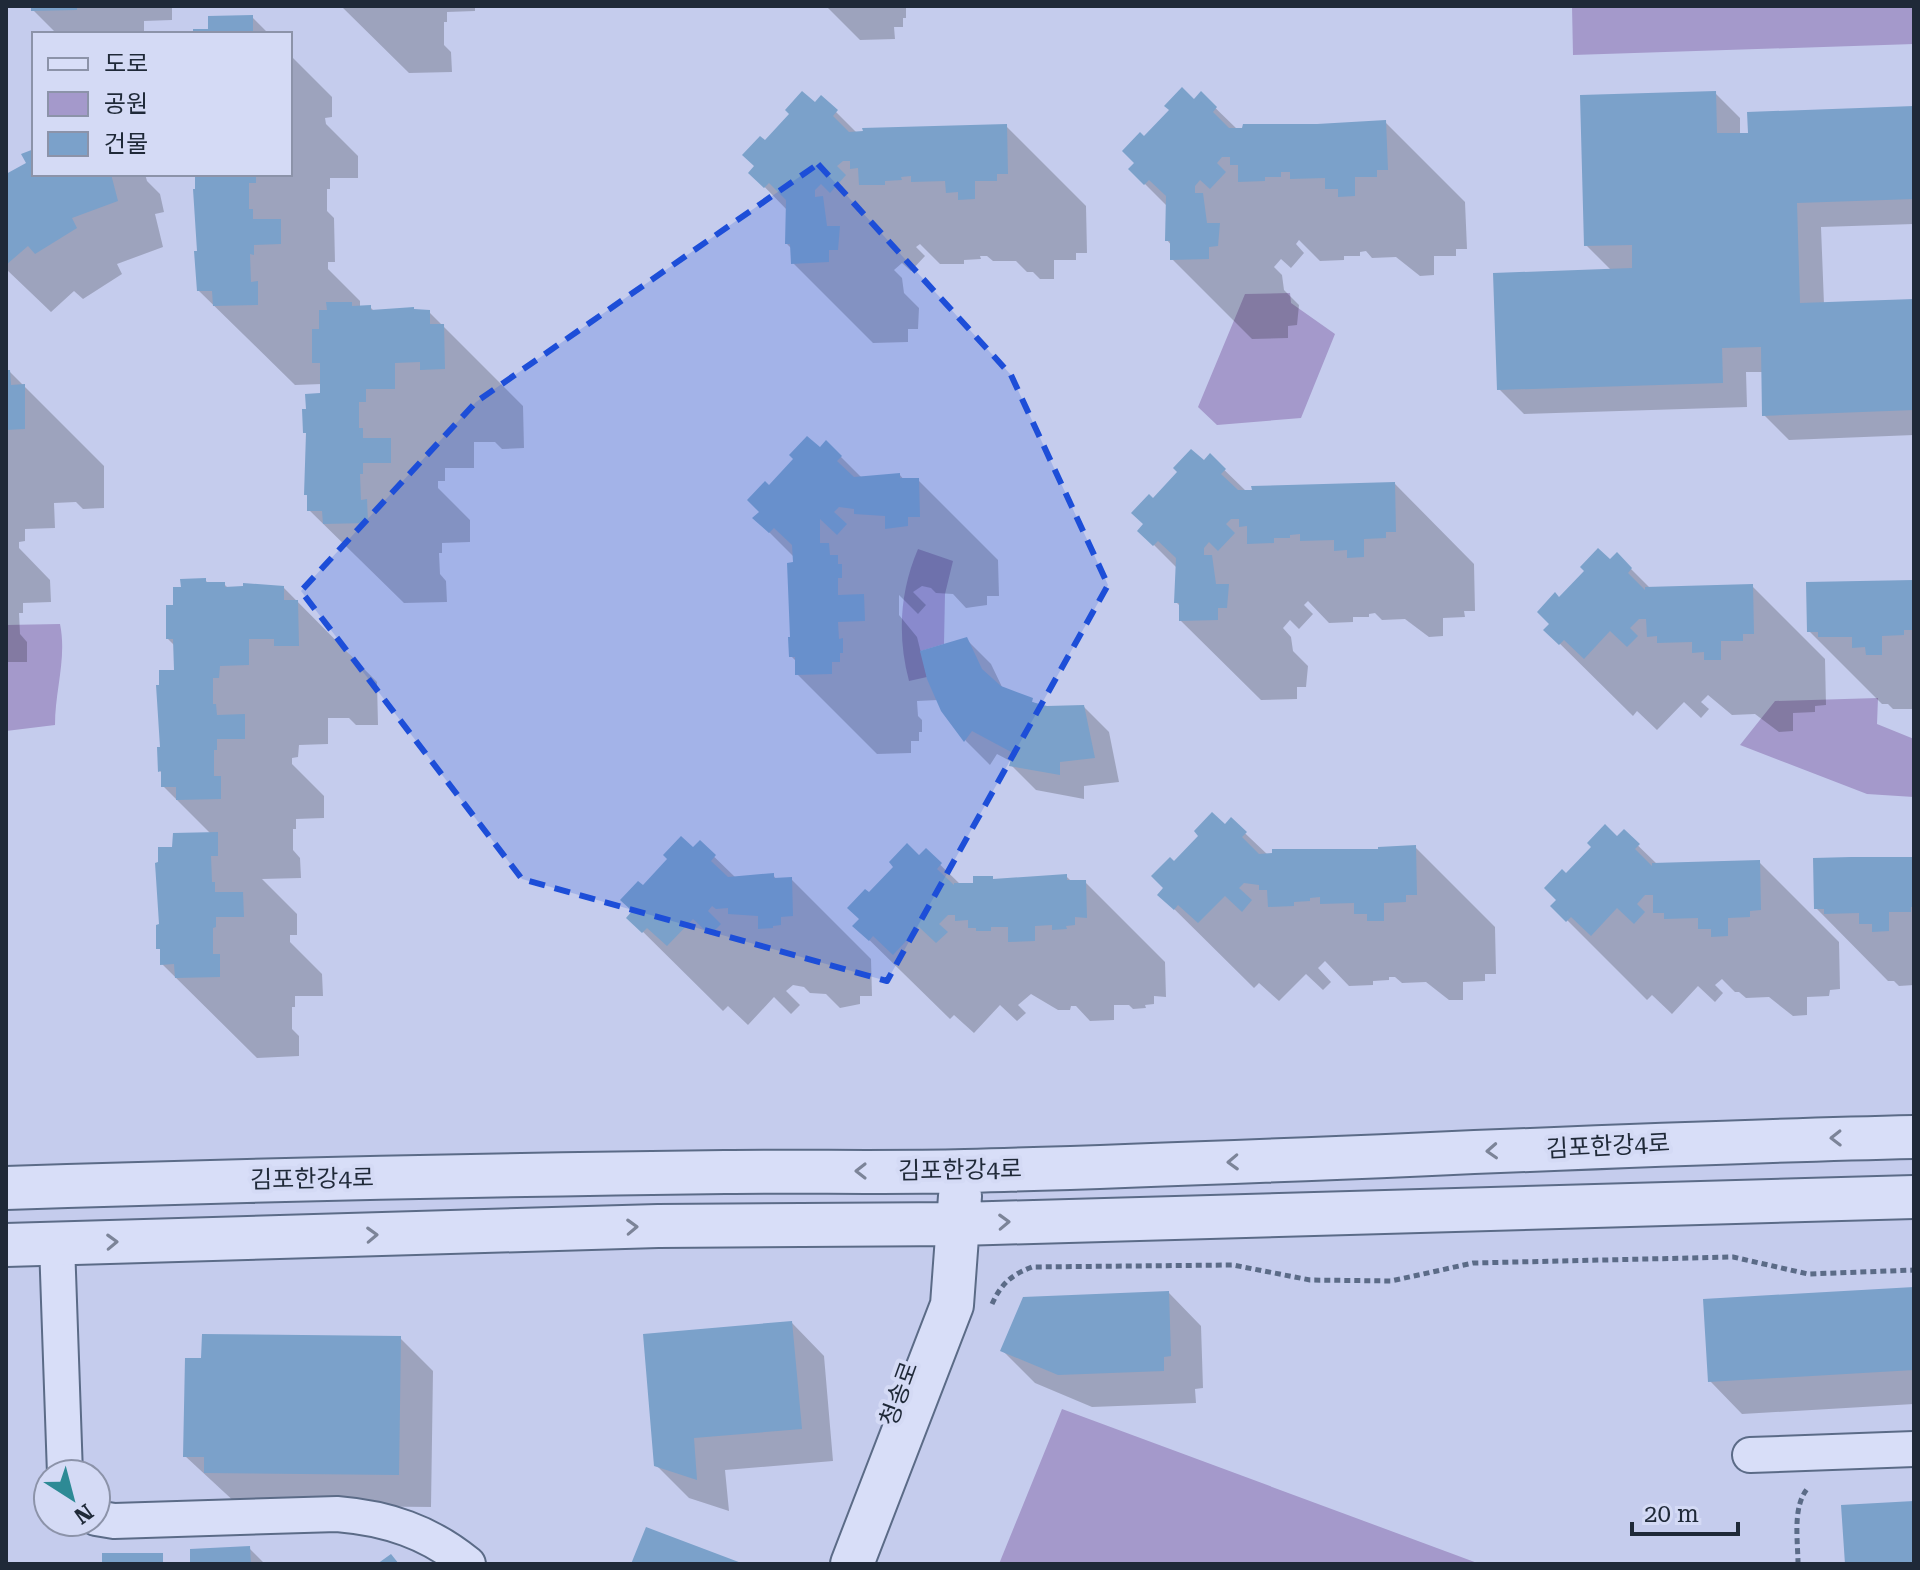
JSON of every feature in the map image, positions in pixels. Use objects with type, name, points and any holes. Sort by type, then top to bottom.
[{"type":"street","name":"김포한강4로","points":[[6,1188],[195,1181],[961,1171],[1691,1142],[1914,1137]]},
{"type":"street","name":"청송로","points":[[852,1564],[952,1305],[961,1171]]},
{"type":"street","points":[[6,1245],[658,1226],[959,1224],[1914,1197]]},
{"type":"street","name":"청송로","points":[[836,1564],[938,1290],[959,1224]]},
{"type":"street","points":[[57,1244],[64,1458]]},
{"type":"street","points":[[1750,1455],[1914,1449]]},
{"type":"street","points":[[112,1520],[337,1514],[370,1517],[398,1524],[429,1538],[468,1564]]},
{"type":"path","points":[[988,1312],[1000,1288],[1014,1274],[1032,1267],[1233,1265],[1323,1281],[1391,1281],[1473,1263],[1718,1257],[1733,1257],[1808,1274],[1914,1270]]},
{"type":"path","points":[[1798,1564],[1798,1511],[1801,1496],[1812,1485]]},
{"type":"highlighted area","points":[[818,164],[1011,375],[1108,585],[887,981],[522,879],[301,591],[476,402]]},
{"type":"green space","points":[[1572,6],[1914,6],[1914,44],[1573,55]]},
{"type":"green space","points":[[1290,293],[1291,303],[1335,334],[1301,418],[1217,425],[1198,407],[1245,294]]},
{"type":"green space","points":[[918,549],[953,561],[945,594],[944,644],[921,651],[927,677],[909,681],[903,647],[902,614],[907,581]]},
{"type":"green space","points":[[60,624],[62,649],[55,725],[6,731],[6,625]]},
{"type":"green space","points":[[1878,698],[1877,724],[1914,739],[1914,797],[1867,794],[1740,745],[1775,701]]},
{"type":"green space","points":[[1062,1409],[1480,1564],[999,1564]]},
{"type":"building","points":[[31,6],[77,6],[77,10],[31,11]]},
{"type":"building","points":[[253,15],[253,32],[193,32],[193,29],[208,29],[208,16]]},
{"type":"building","points":[[1182,87],[1194,99],[1201,91],[1217,107],[1213,112],[1229,128],[1242,128],[1243,124],[1386,120],[1388,170],[1377,170],[1377,177],[1355,177],[1355,196],[1338,197],[1338,189],[1325,189],[1325,178],[1290,179],[1290,172],[1281,172],[1281,177],[1265,177],[1265,181],[1238,182],[1238,165],[1230,165],[1230,157],[1222,157],[1217,163],[1226,172],[1210,189],[1200,180],[1195,186],[1195,193],[1203,193],[1207,223],[1220,223],[1218,246],[1209,247],[1209,259],[1170,260],[1170,241],[1165,241],[1166,196],[1149,180],[1144,185],[1128,169],[1134,163],[1122,151],[1140,132],[1144,136],[1169,110],[1164,106]]},
{"type":"building","points":[[802,91],[815,102],[821,95],[838,110],[833,116],[849,132],[863,131],[862,128],[1007,124],[1008,174],[997,174],[997,181],[975,181],[975,199],[958,200],[958,192],[946,193],[945,181],[911,182],[911,176],[885,181],[885,185],[859,185],[858,168],[850,169],[850,161],[843,161],[837,166],[846,175],[830,193],[821,184],[815,190],[815,197],[823,196],[827,226],[840,226],[838,250],[829,250],[829,262],[791,264],[790,244],[785,244],[786,200],[769,183],[764,188],[748,173],[754,166],[742,155],[760,136],[765,140],[789,114],[785,110]]},
{"type":"building","points":[[1716,91],[1717,133],[1748,133],[1747,112],[1914,106],[1914,199],[1797,203],[1800,303],[1914,299],[1914,410],[1762,416],[1761,347],[1722,348],[1723,383],[1497,390],[1493,273],[1632,268],[1632,245],[1584,246],[1580,95]]},
{"type":"building","points":[[32,150],[32,176],[112,176],[118,201],[72,218],[77,228],[35,254],[28,246],[6,265],[6,174],[26,163],[21,154]]},
{"type":"building","points":[[195,176],[256,176],[256,183],[249,183],[249,209],[253,209],[253,219],[281,219],[281,244],[254,245],[254,255],[250,254],[251,282],[258,281],[258,305],[213,306],[212,291],[197,291]]},
{"type":"building","points":[[326,302],[371,305],[371,310],[414,307],[430,310],[430,324],[444,324],[445,369],[420,370],[420,362],[395,363],[395,389],[366,389],[366,402],[359,402],[359,428],[363,428],[363,438],[391,438],[391,463],[363,463],[363,474],[360,474],[361,500],[367,499],[368,523],[323,524],[322,511],[307,511],[307,495],[304,495],[306,433],[303,433],[302,409],[306,409],[305,394],[320,393],[320,363],[312,363],[312,329],[319,329],[319,310],[327,310]]},
{"type":"building","points":[[6,370],[10,370],[11,385],[25,384],[25,429],[6,430]]},
{"type":"building","points":[[807,436],[820,447],[826,440],[842,456],[837,461],[854,477],[900,473],[900,478],[919,478],[920,517],[908,517],[908,526],[885,529],[885,516],[854,514],[854,509],[839,507],[834,512],[847,524],[837,535],[820,519],[820,543],[829,543],[830,555],[838,555],[838,564],[842,564],[838,595],[864,594],[865,621],[838,622],[843,653],[840,653],[840,662],[832,662],[832,674],[795,675],[795,657],[789,657],[788,637],[787,563],[793,562],[792,545],[774,528],[769,533],[752,518],[759,512],[747,500],[765,481],[769,485],[793,459],[789,455]]},
{"type":"building","points":[[1191,449],[1204,460],[1210,453],[1226,469],[1221,474],[1238,490],[1252,490],[1251,486],[1395,482],[1396,532],[1386,532],[1386,538],[1364,539],[1364,557],[1347,558],[1347,550],[1334,551],[1334,540],[1300,541],[1300,534],[1290,535],[1290,538],[1274,538],[1274,543],[1247,544],[1247,526],[1239,527],[1239,519],[1231,519],[1226,524],[1235,533],[1218,551],[1209,542],[1204,548],[1204,555],[1212,555],[1216,584],[1229,584],[1227,608],[1218,608],[1218,620],[1179,621],[1179,603],[1174,603],[1176,558],[1158,541],[1153,546],[1137,531],[1143,524],[1131,513],[1149,494],[1153,498],[1177,472],[1173,468]]},
{"type":"building","points":[[1598,548],[1610,559],[1617,552],[1632,568],[1628,573],[1645,590],[1645,587],[1753,584],[1754,634],[1743,634],[1743,641],[1721,641],[1721,660],[1704,660],[1704,652],[1692,653],[1692,642],[1657,643],[1657,636],[1647,637],[1646,619],[1639,619],[1630,628],[1638,636],[1627,647],[1610,631],[1584,659],[1564,640],[1559,645],[1543,630],[1549,624],[1537,612],[1555,592],[1559,597],[1584,571],[1580,567]]},
{"type":"building","points":[[206,578],[206,582],[225,582],[225,587],[243,586],[243,583],[284,586],[284,600],[298,600],[299,646],[274,646],[274,639],[249,639],[249,665],[220,666],[219,678],[213,678],[213,704],[216,704],[217,715],[245,714],[245,739],[217,739],[214,776],[221,776],[221,799],[176,800],[176,787],[161,787],[161,771],[158,772],[157,747],[160,747],[156,685],[159,685],[159,670],[174,670],[173,639],[166,639],[166,605],[173,605],[173,587],[181,587],[180,579]]},
{"type":"building","points":[[1914,580],[1914,630],[1904,630],[1904,635],[1882,636],[1882,655],[1866,655],[1865,647],[1852,648],[1852,637],[1818,637],[1818,632],[1807,632],[1806,582]]},
{"type":"building","points":[[967,637],[982,669],[1001,686],[1047,706],[1084,705],[1095,758],[1060,762],[1060,775],[1009,766],[1013,753],[972,731],[964,742],[941,711],[927,679],[920,651]]},
{"type":"building","points":[[1212,812],[1225,824],[1231,817],[1247,832],[1242,837],[1259,854],[1272,853],[1272,849],[1378,849],[1416,845],[1417,895],[1406,895],[1406,902],[1384,903],[1384,921],[1367,921],[1367,914],[1354,914],[1354,903],[1320,904],[1320,897],[1294,902],[1294,906],[1268,907],[1267,890],[1259,890],[1259,885],[1244,883],[1239,888],[1252,900],[1242,912],[1225,896],[1198,923],[1178,905],[1174,910],[1157,895],[1163,888],[1151,876],[1170,857],[1174,861],[1198,836],[1194,831]]},
{"type":"building","points":[[1605,824],[1617,836],[1624,829],[1640,844],[1635,849],[1652,866],[1652,863],[1760,860],[1761,910],[1750,911],[1750,917],[1728,918],[1728,936],[1711,937],[1711,929],[1698,929],[1698,918],[1664,919],[1664,913],[1653,913],[1653,895],[1645,895],[1637,904],[1645,912],[1634,924],[1617,908],[1591,936],[1571,917],[1566,922],[1550,906],[1556,900],[1544,888],[1562,869],[1566,873],[1591,847],[1587,843]]},
{"type":"building","points":[[218,832],[218,856],[211,856],[215,892],[243,892],[244,917],[216,917],[213,954],[220,954],[220,977],[175,978],[174,964],[160,965],[160,949],[156,949],[156,925],[159,924],[155,863],[158,862],[158,847],[172,847],[173,833]]},
{"type":"building","points":[[681,836],[693,847],[700,840],[716,855],[711,861],[728,877],[774,873],[774,878],[792,877],[793,916],[781,917],[781,925],[773,928],[758,929],[758,916],[728,914],[728,908],[716,909],[712,906],[708,911],[721,924],[710,935],[693,919],[667,946],[647,928],[642,933],[626,918],[632,911],[620,900],[638,881],[643,885],[667,859],[663,855]]},
{"type":"building","points":[[907,843],[919,855],[926,848],[942,863],[937,869],[954,885],[973,883],[973,876],[993,876],[993,879],[1067,874],[1067,880],[1086,880],[1087,918],[1075,917],[1075,925],[1066,926],[1067,929],[1052,930],[1052,925],[1035,926],[1035,941],[1008,942],[1008,927],[976,931],[976,928],[968,928],[968,920],[955,921],[955,915],[948,915],[939,924],[948,932],[936,943],[919,927],[893,955],[873,936],[869,941],[852,926],[859,919],[847,908],[865,889],[869,892],[893,867],[889,862]]},
{"type":"building","points":[[1914,857],[1914,907],[1911,907],[1911,912],[1889,912],[1889,931],[1872,932],[1872,924],[1859,924],[1859,913],[1824,914],[1824,909],[1814,909],[1813,858]]},
{"type":"building","points":[[1914,1287],[1914,1370],[1708,1382],[1703,1299]]},
{"type":"building","points":[[1169,1291],[1171,1356],[1164,1357],[1164,1371],[1058,1375],[1000,1351],[1023,1297]]},
{"type":"building","points":[[792,1321],[802,1429],[694,1438],[697,1480],[654,1466],[643,1334]]},
{"type":"building","points":[[202,1334],[401,1336],[399,1475],[204,1473],[204,1457],[183,1457],[185,1358],[201,1358]]},
{"type":"building","points":[[1914,1501],[1914,1564],[1845,1564],[1841,1505]]},
{"type":"building","points":[[646,1527],[744,1564],[631,1564]]},
{"type":"building","points":[[250,1546],[251,1564],[190,1564],[190,1549]]},
{"type":"building","points":[[102,1553],[163,1553],[163,1564],[102,1564]]},
{"type":"building","points":[[391,1554],[399,1564],[377,1564]]}]
